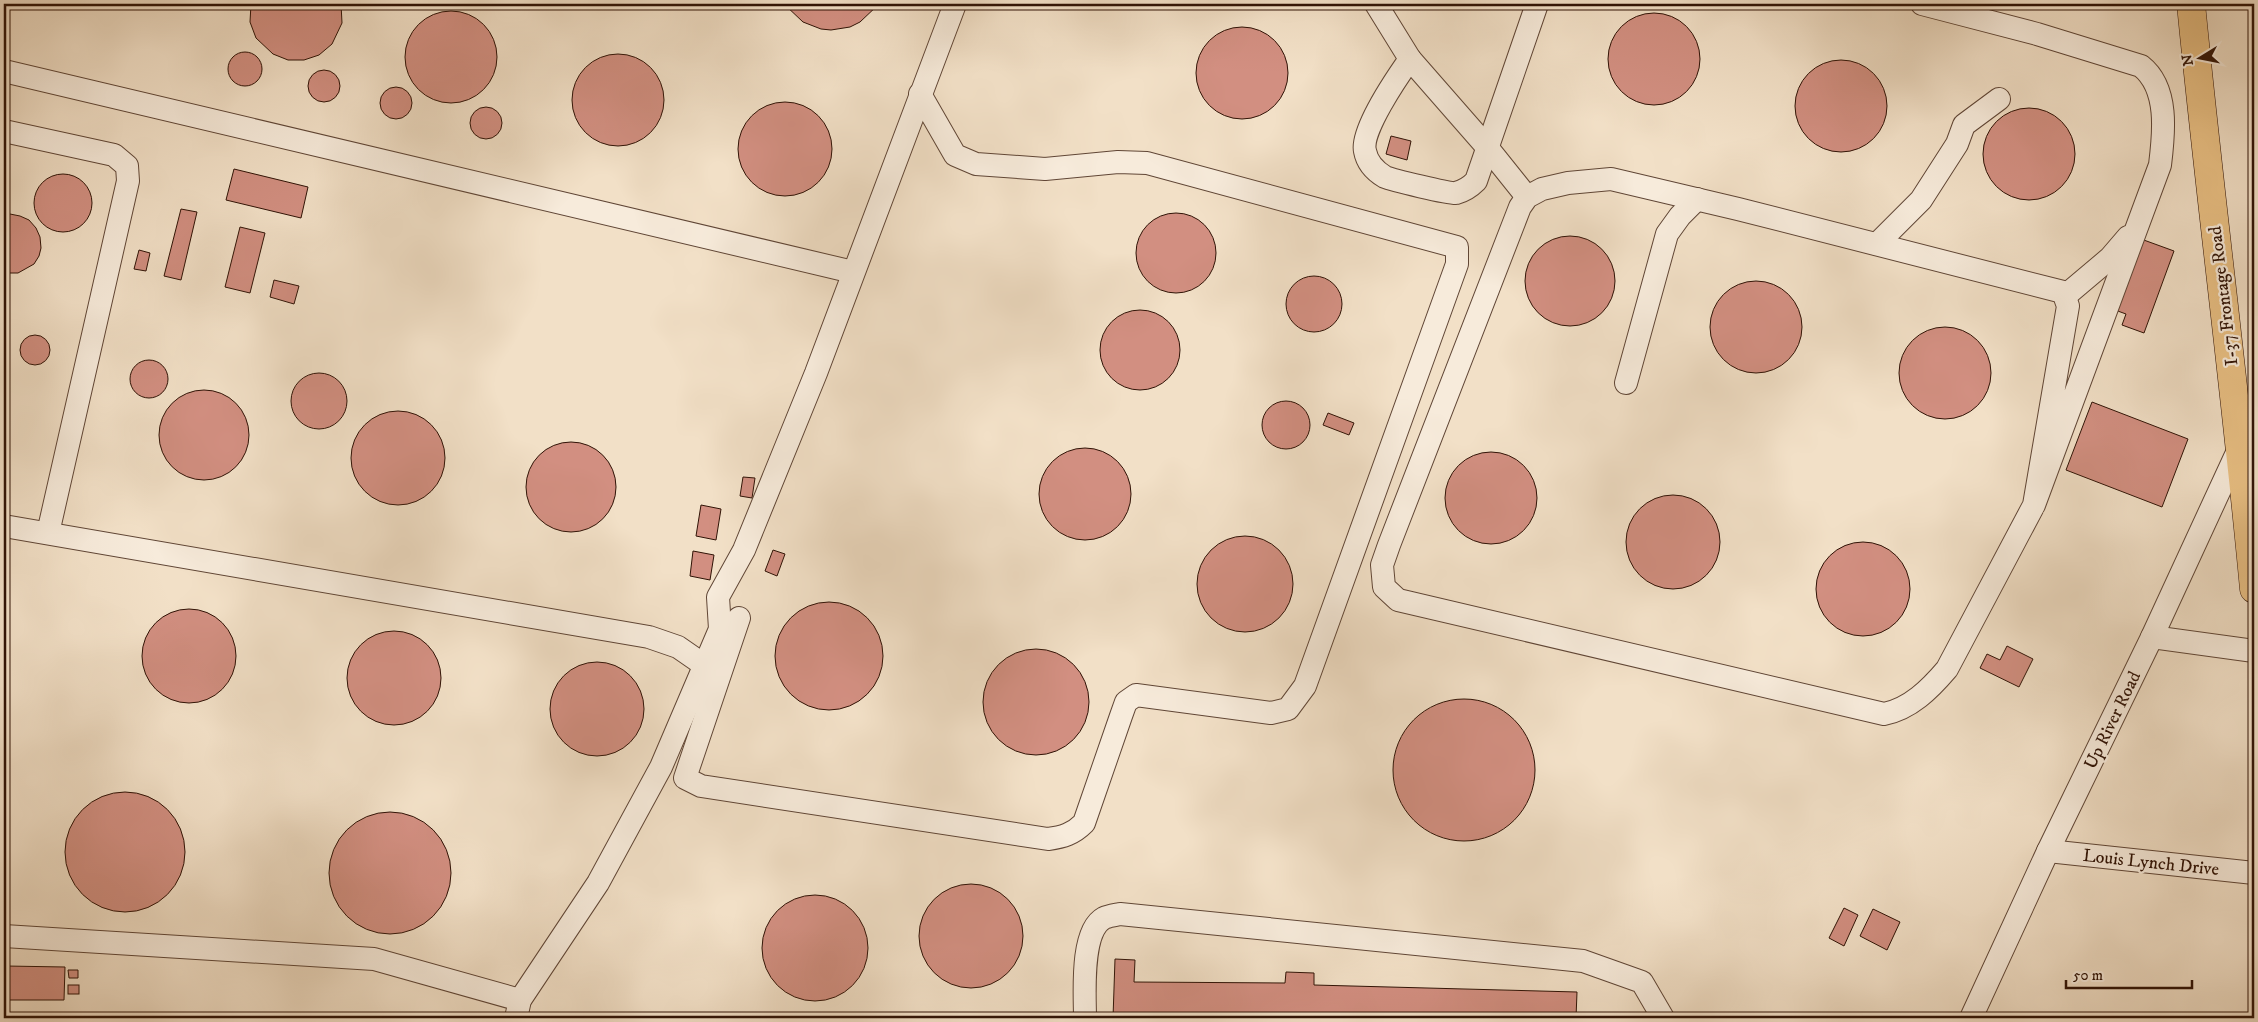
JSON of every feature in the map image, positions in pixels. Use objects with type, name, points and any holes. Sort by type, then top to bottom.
[{"type":"main road","name":"I-37 Frontage Road","points":[[2190,4],[2204,138],[2247,433],[2254,589]]},
{"type":"street","points":[[4,936],[374,959],[518,1009],[598,883],[661,767],[720,628],[718,597],[744,550],[955,4]]},
{"type":"street","points":[[1376,4],[1410,59],[1528,197]]},
{"type":"street","points":[[1410,59],[1392,84],[1366,133],[1364,150],[1371,166],[1386,178],[1454,193],[1466,190],[1476,181],[1537,4]]},
{"type":"street","points":[[1922,4],[2037,34],[2140,66],[2150,73],[2156,87],[2163,118],[2164,136],[2160,165],[2034,505],[1947,669],[1932,687],[1898,711],[1884,714],[1398,600],[1384,587],[1382,565],[1520,207],[1528,197],[1542,189],[1559,185],[1611,179],[2064,292],[2068,306],[2034,505]]},
{"type":"street","points":[[4,71],[853,272]]},
{"type":"street","points":[[739,618],[685,778],[701,786],[1048,839],[1064,836],[1076,831],[1084,823],[1126,702],[1136,695],[1271,713],[1288,709],[1305,686],[1457,264],[1457,247],[1147,164],[1118,162],[1046,169],[976,164],[955,155],[920,94]]},
{"type":"street","points":[[1877,244],[1922,200],[1957,144],[1964,125],[1999,99]]},
{"type":"street","points":[[4,131],[114,155],[127,166],[128,181],[48,533]]},
{"type":"street","points":[[1626,383],[1667,234],[1680,216],[1697,199]]},
{"type":"street","points":[[2065,296],[2110,258],[2138,225]]},
{"type":"street","name":"Up River Road","points":[[1971,1018],[2048,851],[2152,637],[2247,433]]},
{"type":"street","points":[[4,526],[649,637],[678,647],[704,665]]},
{"type":"street","points":[[2152,637],[2254,651]]},
{"type":"street","name":"Louis Lynch Drive","points":[[2048,851],[2254,873]]},
{"type":"street","points":[[1085,1018],[1086,954],[1094,931],[1104,918],[1120,914],[1583,962],[1642,982],[1662,1018]]},
{"type":"building","points":[[251,4],[341,4],[342,23],[332,44],[319,55],[304,60],[288,60],[273,54],[256,38],[250,22]]},
{"type":"building","points":[[784,4],[879,4],[860,22],[850,27],[831,30],[821,29],[803,22]]},
{"type":"building","points":[[451,11],[468,15],[483,25],[493,40],[497,57],[493,74],[483,89],[468,99],[451,103],[434,99],[419,89],[409,74],[405,57],[409,40],[419,25],[434,15]]},
{"type":"building","points":[[1654,13],[1672,16],[1687,26],[1697,41],[1700,59],[1697,77],[1687,92],[1672,102],[1654,105],[1636,102],[1621,92],[1611,77],[1608,59],[1611,41],[1621,26],[1636,16]]},
{"type":"building","points":[[1242,27],[1259,31],[1274,41],[1284,56],[1288,73],[1284,90],[1274,105],[1259,115],[1242,119],[1225,115],[1210,105],[1200,90],[1196,73],[1200,56],[1210,41],[1225,31]]},
{"type":"building","points":[[245,52],[252,53],[257,57],[261,62],[261,76],[257,81],[252,85],[245,86],[238,85],[233,81],[229,76],[228,69],[229,62],[233,57],[238,53]]},
{"type":"building","points":[[609,54],[627,54],[644,61],[657,74],[664,91],[664,109],[657,126],[644,139],[627,146],[609,146],[592,139],[579,126],[572,109],[572,91],[579,74],[592,61]]},
{"type":"building","points":[[1841,60],[1859,63],[1874,73],[1884,88],[1887,106],[1884,124],[1874,139],[1859,149],[1841,152],[1823,149],[1808,139],[1798,124],[1795,106],[1798,88],[1808,73],[1823,63]]},
{"type":"building","points":[[324,70],[330,71],[335,75],[339,80],[339,92],[335,97],[330,101],[324,102],[318,101],[313,97],[309,92],[308,86],[309,80],[313,75],[318,71]]},
{"type":"building","points":[[396,87],[402,88],[407,92],[411,97],[411,109],[407,114],[402,118],[396,119],[390,118],[385,114],[381,109],[380,103],[381,97],[385,92],[390,88]]},
{"type":"building","points":[[785,102],[803,106],[818,116],[828,131],[832,149],[828,167],[818,182],[803,192],[785,196],[767,192],[752,182],[742,167],[738,149],[742,131],[752,116],[767,106]]},
{"type":"building","points":[[486,107],[498,111],[502,123],[498,135],[486,139],[474,135],[470,123],[474,111]]},
{"type":"building","points":[[2029,108],[2047,112],[2061,122],[2071,136],[2075,154],[2071,172],[2061,186],[2047,196],[2029,200],[2011,196],[1997,186],[1987,172],[1983,154],[1987,136],[1997,122],[2011,112]]},
{"type":"building","points":[[1391,136],[1411,141],[1407,160],[1386,154]]},
{"type":"building","points":[[234,169],[308,187],[301,218],[226,200]]},
{"type":"building","points":[[57,174],[69,174],[84,182],[92,197],[92,209],[84,224],[69,232],[57,232],[42,224],[34,209],[34,197],[42,182]]},
{"type":"building","points":[[181,209],[197,212],[181,280],[164,276]]},
{"type":"building","points":[[1176,213],[1191,216],[1204,225],[1213,238],[1216,253],[1213,268],[1204,281],[1191,290],[1176,293],[1161,290],[1148,281],[1139,268],[1136,253],[1139,238],[1148,225],[1161,216]]},
{"type":"building","points":[[10,214],[29,220],[36,228],[40,237],[41,248],[39,256],[34,264],[18,273],[4,273],[4,216]]},
{"type":"building","points":[[240,227],[265,233],[250,293],[225,287]]},
{"type":"building","points":[[1561,236],[1579,236],[1595,243],[1608,256],[1615,272],[1615,290],[1608,306],[1595,319],[1579,326],[1561,326],[1545,319],[1532,306],[1525,290],[1525,272],[1532,256],[1545,243]]},
{"type":"building","points":[[2141,239],[2174,251],[2144,333],[2122,325],[2126,314],[2115,310]]},
{"type":"building","points":[[139,250],[150,253],[146,271],[134,269]]},
{"type":"building","points":[[1314,276],[1325,278],[1334,284],[1340,293],[1342,304],[1340,315],[1334,324],[1325,330],[1314,332],[1303,330],[1294,324],[1288,315],[1286,304],[1288,293],[1294,284],[1303,278]]},
{"type":"building","points":[[274,280],[299,286],[294,304],[270,297]]},
{"type":"building","points":[[1756,281],[1774,284],[1789,294],[1799,309],[1802,327],[1799,345],[1789,360],[1774,370],[1756,373],[1738,370],[1723,360],[1713,345],[1710,327],[1713,309],[1723,294],[1738,284]]},
{"type":"building","points":[[1140,310],[1155,313],[1168,322],[1177,335],[1180,350],[1177,365],[1168,378],[1155,387],[1140,390],[1125,387],[1112,378],[1103,365],[1100,350],[1103,335],[1112,322],[1125,313]]},
{"type":"building","points":[[1936,327],[1954,327],[1971,334],[1984,347],[1991,364],[1991,382],[1984,399],[1971,412],[1954,419],[1936,419],[1919,412],[1906,399],[1899,382],[1899,364],[1906,347],[1919,334]]},
{"type":"building","points":[[35,335],[41,336],[49,344],[49,356],[41,364],[35,365],[29,364],[21,356],[20,350],[21,344],[29,336]]},
{"type":"building","points":[[149,360],[156,361],[162,366],[167,372],[167,386],[162,392],[156,397],[149,398],[142,397],[136,392],[131,386],[130,379],[131,372],[136,366],[142,361]]},
{"type":"building","points":[[4,371],[7,386],[4,400]]},
{"type":"building","points":[[319,373],[330,375],[339,381],[345,390],[347,401],[345,412],[339,421],[330,427],[319,429],[308,427],[299,421],[293,412],[291,401],[293,390],[299,381],[308,375]]},
{"type":"building","points":[[195,390],[213,390],[229,397],[242,410],[249,426],[249,444],[242,460],[229,473],[213,480],[195,480],[179,473],[166,460],[159,444],[159,426],[166,410],[179,397]]},
{"type":"building","points":[[1281,401],[1291,401],[1300,405],[1306,411],[1309,416],[1309,434],[1300,445],[1291,449],[1281,449],[1272,445],[1266,439],[1262,430],[1262,420],[1266,411],[1272,405]]},
{"type":"building","points":[[2092,402],[2188,439],[2162,507],[2066,470]]},
{"type":"building","points":[[398,411],[416,414],[431,425],[442,440],[445,458],[442,476],[431,491],[416,502],[398,505],[380,502],[365,491],[354,476],[351,458],[354,440],[365,425],[380,414]]},
{"type":"building","points":[[1328,413],[1354,423],[1349,435],[1323,425]]},
{"type":"building","points":[[571,442],[588,446],[603,455],[612,470],[616,487],[612,504],[603,519],[588,528],[571,532],[554,528],[539,519],[530,504],[526,487],[530,470],[539,455],[554,446]]},
{"type":"building","points":[[1085,448],[1103,451],[1118,461],[1128,476],[1131,494],[1128,512],[1118,527],[1103,537],[1085,540],[1067,537],[1052,527],[1042,512],[1039,494],[1042,476],[1052,461],[1067,451]]},
{"type":"building","points":[[1491,452],[1509,455],[1524,465],[1534,480],[1537,498],[1534,516],[1524,531],[1509,541],[1491,544],[1473,541],[1458,531],[1448,516],[1445,498],[1448,480],[1458,465],[1473,455]]},
{"type":"building","points":[[743,477],[755,478],[752,498],[740,496]]},
{"type":"building","points":[[1673,495],[1691,499],[1706,509],[1716,524],[1720,542],[1716,560],[1706,575],[1691,585],[1673,589],[1655,585],[1640,575],[1630,560],[1626,542],[1630,524],[1640,509],[1655,499]]},
{"type":"building","points":[[701,505],[721,509],[716,540],[696,536]]},
{"type":"building","points":[[1245,536],[1263,540],[1279,550],[1289,566],[1293,584],[1289,602],[1279,618],[1263,628],[1245,632],[1227,628],[1211,618],[1201,602],[1197,584],[1201,566],[1211,550],[1227,540]]},
{"type":"building","points":[[1863,542],[1881,546],[1896,556],[1906,571],[1910,589],[1906,607],[1896,622],[1881,632],[1863,636],[1845,632],[1830,622],[1820,607],[1816,589],[1820,571],[1830,556],[1845,546]]},
{"type":"building","points":[[773,550],[785,554],[777,576],[765,571]]},
{"type":"building","points":[[693,551],[714,555],[710,580],[690,576]]},
{"type":"building","points":[[829,602],[850,606],[867,618],[879,635],[883,656],[879,677],[867,694],[850,706],[829,710],[808,706],[791,694],[779,677],[775,656],[779,635],[791,618],[808,606]]},
{"type":"building","points":[[189,609],[207,612],[222,623],[233,638],[236,656],[233,674],[222,689],[207,700],[189,703],[171,700],[156,689],[145,674],[142,656],[145,638],[156,623],[171,612]]},
{"type":"building","points":[[394,631],[412,635],[427,645],[437,660],[441,678],[437,696],[427,711],[412,721],[394,725],[376,721],[361,711],[351,696],[347,678],[351,660],[361,645],[376,635]]},
{"type":"building","points":[[2007,646],[2033,659],[2019,687],[1980,668],[1987,654],[2000,660]]},
{"type":"building","points":[[1036,649],[1056,653],[1073,665],[1085,682],[1089,702],[1085,722],[1073,739],[1056,751],[1036,755],[1016,751],[999,739],[987,722],[983,702],[987,682],[999,665],[1016,653]]},
{"type":"building","points":[[597,662],[615,666],[630,676],[640,691],[644,709],[640,727],[630,742],[615,752],[597,756],[579,752],[564,742],[554,727],[550,709],[554,691],[564,676],[579,666]]},
{"type":"building","points":[[1464,699],[1478,700],[1491,704],[1504,711],[1514,720],[1523,730],[1530,743],[1534,756],[1534,784],[1530,797],[1523,810],[1514,820],[1504,829],[1491,836],[1478,840],[1464,841],[1450,840],[1437,836],[1424,829],[1414,820],[1405,810],[1398,797],[1394,784],[1393,770],[1394,756],[1398,743],[1405,730],[1414,720],[1424,711],[1437,704],[1450,700]]},
{"type":"building","points":[[125,792],[148,797],[158,802],[167,810],[175,819],[180,829],[185,852],[180,875],[175,885],[167,894],[158,902],[148,907],[125,912],[102,907],[92,902],[83,894],[75,885],[70,875],[65,852],[70,829],[75,819],[83,810],[92,802],[102,797]]},
{"type":"building","points":[[390,812],[413,816],[433,830],[447,850],[451,873],[447,896],[433,916],[413,930],[390,934],[367,930],[347,916],[333,896],[329,873],[333,850],[347,830],[367,816]]},
{"type":"building","points":[[971,884],[991,888],[1008,899],[1019,916],[1023,936],[1019,956],[1008,973],[991,984],[971,988],[951,984],[934,973],[923,956],[919,936],[923,916],[934,899],[951,888]]},
{"type":"building","points":[[815,895],[835,899],[853,910],[864,928],[868,948],[864,968],[853,986],[835,997],[815,1001],[795,997],[777,986],[766,968],[762,948],[766,928],[777,910],[795,899]]},
{"type":"building","points":[[1844,908],[1858,915],[1844,946],[1829,938]]},
{"type":"building","points":[[1873,909],[1900,922],[1887,950],[1860,936]]},
{"type":"building","points":[[1115,959],[1135,960],[1134,982],[1285,983],[1286,972],[1314,973],[1314,985],[1577,992],[1576,1018],[1113,1018]]},
{"type":"building","points":[[6,966],[65,967],[64,1000],[5,1000]]},
{"type":"building","points":[[68,970],[78,970],[78,978],[69,978]]},
{"type":"building","points":[[68,985],[79,985],[79,994],[68,994]]}]
